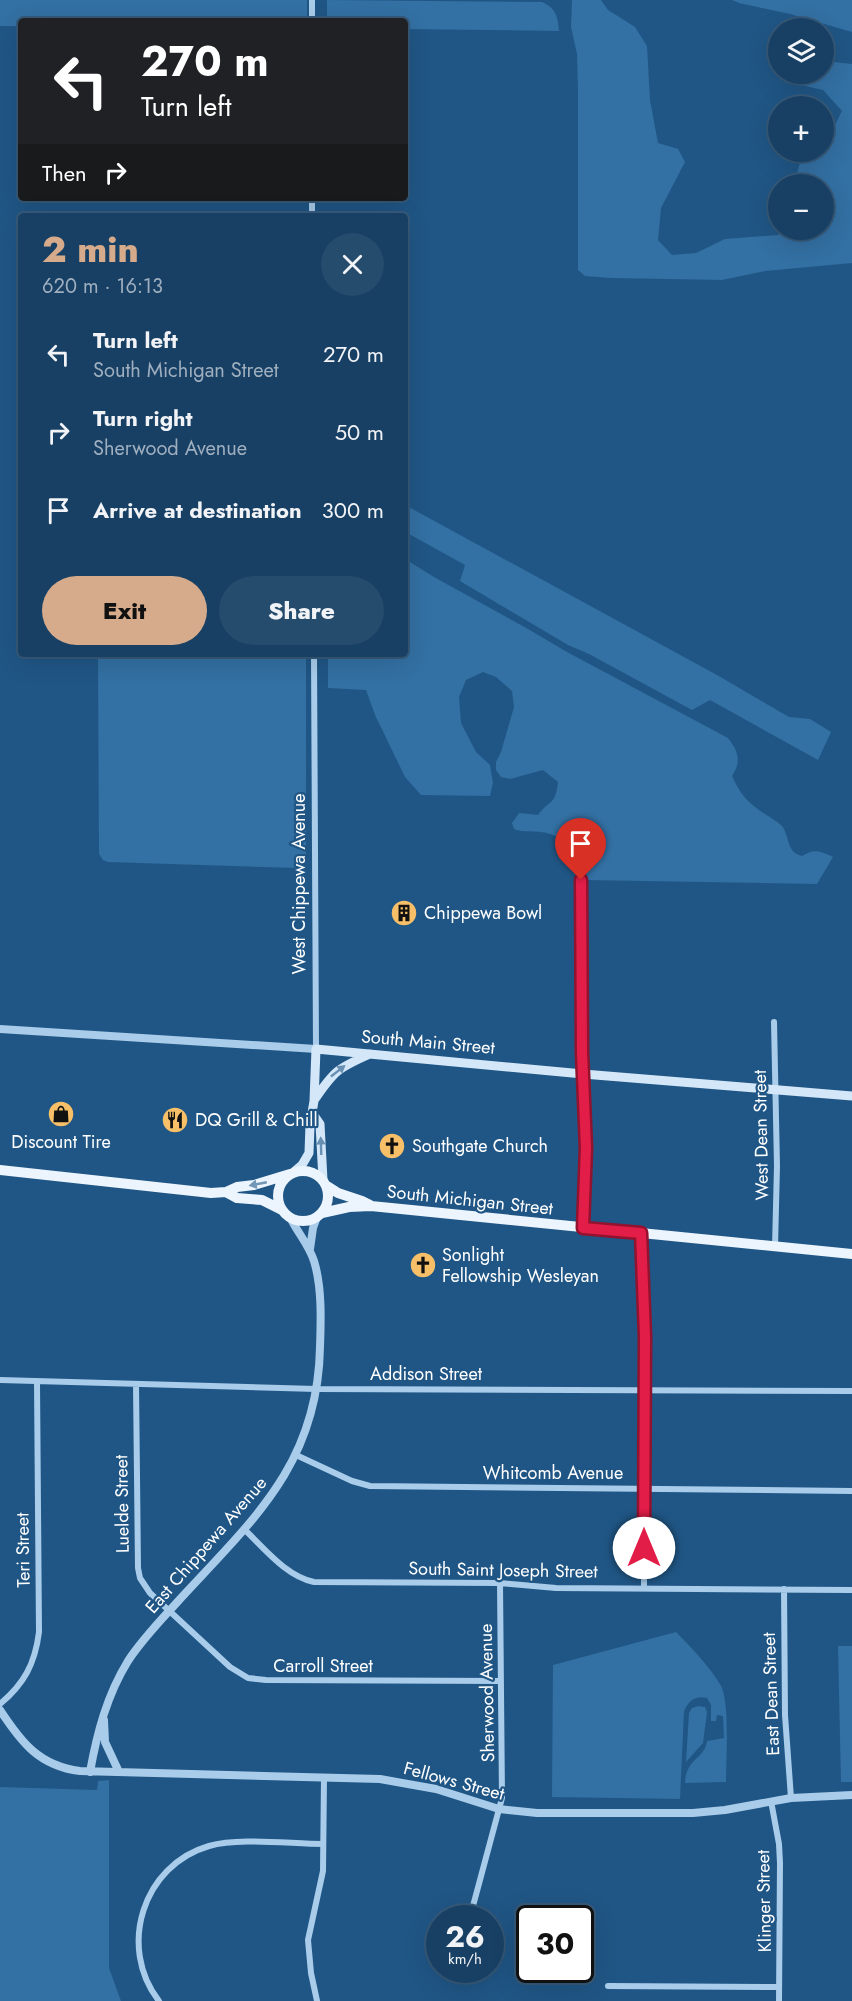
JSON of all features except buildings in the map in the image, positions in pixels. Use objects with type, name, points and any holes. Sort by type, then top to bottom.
[{"type":"main road","name":"South Main Street","points":[[316,1049],[852,1096]]},
{"type":"main road","name":"West Chippewa Avenue","points":[[293,1173],[302,1165],[309,1153],[316,1049]]},
{"type":"main road","points":[[314,1101],[336,1071],[372,1053]]},
{"type":"main road","name":"West Chippewa Avenue","points":[[313,1114],[320,1124],[325,1183]]},
{"type":"main road","points":[[0,1170],[211,1192],[226,1192],[237,1186],[254,1185],[293,1173],[309,1171],[325,1183],[328,1200],[319,1215],[303,1221],[262,1200],[237,1198],[226,1192]]},
{"type":"main road","points":[[286,1213],[278,1195],[280,1187],[293,1173]]},
{"type":"main road","name":"South Michigan Street","points":[[325,1183],[338,1193],[371,1206]]},
{"type":"main road","name":"South Michigan Street","points":[[319,1215],[371,1206],[852,1254]]},
{"type":"street","points":[[312,0],[312,18]]},
{"type":"street","name":"West Chippewa Avenue","points":[[314,657],[316,1049]]},
{"type":"street","points":[[581,880],[586,1148],[583,1228]]},
{"type":"street","name":"West Dean Street","points":[[774,1022],[777,1166],[775,1247]]},
{"type":"street","name":"South Main Street","points":[[0,1029],[316,1049]]},
{"type":"street","name":"East Chippewa Avenue","points":[[90,1772],[96,1735],[104,1711],[127,1662],[140,1644],[270,1499],[296,1455],[309,1418],[316,1389],[320,1354],[318,1277],[310,1249],[286,1213]]},
{"type":"street","name":"East Chippewa Avenue","points":[[310,1249],[313,1228],[319,1215]]},
{"type":"street","points":[[641,1233],[646,1390],[644,1588]]},
{"type":"street","name":"Addison Street","points":[[0,1380],[316,1389],[852,1391]]},
{"type":"street","name":"Teri Street","points":[[0,1704],[22,1683],[30,1671],[37,1646],[39,1621],[37,1382]]},
{"type":"street","name":"Luelde Street","points":[[136,1384],[138,1568],[144,1586],[169,1611]]},
{"type":"street","name":"Whitcomb Avenue","points":[[296,1455],[352,1481],[370,1486],[852,1491]]},
{"type":"street","name":"South Saint Joseph Street","points":[[244,1530],[284,1566],[305,1580],[500,1583],[556,1588],[852,1590]]},
{"type":"street","name":"Sherwood Avenue","points":[[473,1905],[495,1819],[500,1809],[503,1783],[500,1583]]},
{"type":"street","name":"East Dean Street","points":[[784,1589],[785,1715],[791,1798]]},
{"type":"street","name":"Carroll Street","points":[[169,1611],[230,1667],[258,1680],[501,1681]]},
{"type":"street","name":"Fellows Street","points":[[0,1710],[23,1743],[39,1756],[70,1770],[90,1772],[380,1779],[436,1789],[500,1809],[537,1813],[693,1813],[791,1798],[852,1795]]},
{"type":"street","name":"East Chippewa Avenue","points":[[104,1711],[105,1742],[119,1772]]},
{"type":"street","points":[[317,2001],[311,1973],[308,1940],[311,1918],[321,1884],[324,1778]]},
{"type":"street","name":"Klinger Street","points":[[771,1802],[779,1844],[779,2001]]},
{"type":"street","points":[[159,2001],[143,1972],[138,1936],[147,1897],[173,1865],[201,1849],[223,1843],[323,1844]]},
{"type":"street","points":[[608,1986],[779,1987]]},
{"type":"shaded area","points":[[0,0],[307,0],[307,18],[18,18],[18,26],[0,26]]},
{"type":"shaded area","points":[[327,0],[542,2],[555,14],[559,31],[408,29],[408,18],[327,18]]},
{"type":"shaded area","points":[[572,0],[601,0],[608,10],[635,27],[647,46],[650,100],[658,143],[678,149],[685,162],[661,208],[658,240],[672,255],[696,253],[725,239],[768,236],[768,240],[834,240],[834,174],[797,174],[800,162],[834,162],[834,127],[842,111],[834,102],[834,96],[828,96],[823,90],[801,84],[834,84],[834,62],[852,64],[852,263],[765,271],[722,280],[585,276],[578,270],[577,54],[571,27]]},
{"type":"shaded area","points":[[732,0],[852,0],[852,32],[834,27],[834,18],[804,18]]},
{"type":"shaded area","points":[[408,507],[717,675],[789,717],[810,719],[831,732],[818,760],[710,700],[692,710],[568,645],[460,581],[465,565],[409,534]]},
{"type":"shaded area","points":[[408,561],[567,652],[728,738],[738,756],[737,766],[732,776],[744,796],[756,808],[782,826],[791,848],[797,854],[802,856],[818,851],[833,857],[817,884],[586,880],[591,848],[581,851],[552,834],[514,829],[512,823],[519,813],[538,815],[551,802],[556,795],[558,782],[543,770],[510,779],[501,777],[496,770],[496,762],[514,707],[512,691],[496,677],[483,672],[466,680],[459,697],[461,723],[476,752],[490,765],[493,783],[490,796],[421,795],[405,777],[375,715],[366,690],[328,688],[328,657],[408,657]]},
{"type":"shaded area","points":[[98,657],[306,657],[306,863],[297,868],[108,862],[103,860],[99,854]]},
{"type":"shaded area","points":[[676,1632],[712,1672],[724,1694],[727,1718],[726,1782],[685,1783],[689,1768],[703,1752],[707,1741],[724,1738],[723,1716],[717,1715],[716,1721],[711,1721],[711,1705],[707,1698],[699,1697],[691,1701],[684,1711],[680,1799],[552,1797],[553,1665]]},
{"type":"shaded area","points":[[838,1646],[852,1646],[852,1782],[841,1782]]},
{"type":"shaded area","points":[[705,1707],[707,1712],[703,1743],[686,1762],[689,1713],[692,1708]]},
{"type":"shaded area","points":[[109,1780],[109,1968],[121,2001],[0,2001],[0,1787],[97,1790],[98,1781]]},
{"type":"place","name":"Chippewa Bowl","points":[[404,913]]},
{"type":"place","name":"Discount Tire","points":[[61,1114]]},
{"type":"place","name":"DQ Grill & Chill","points":[[175,1120]]},
{"type":"place","name":"Southgate Church","points":[[392,1146]]},
{"type":"place","name":"Sonlight Fellowship Wesleyan","points":[[423,1265]]},
{"type":"route","points":[[581,880],[582,1052],[586,1125],[583,1228],[641,1233],[646,1390],[644,1548]]}]
